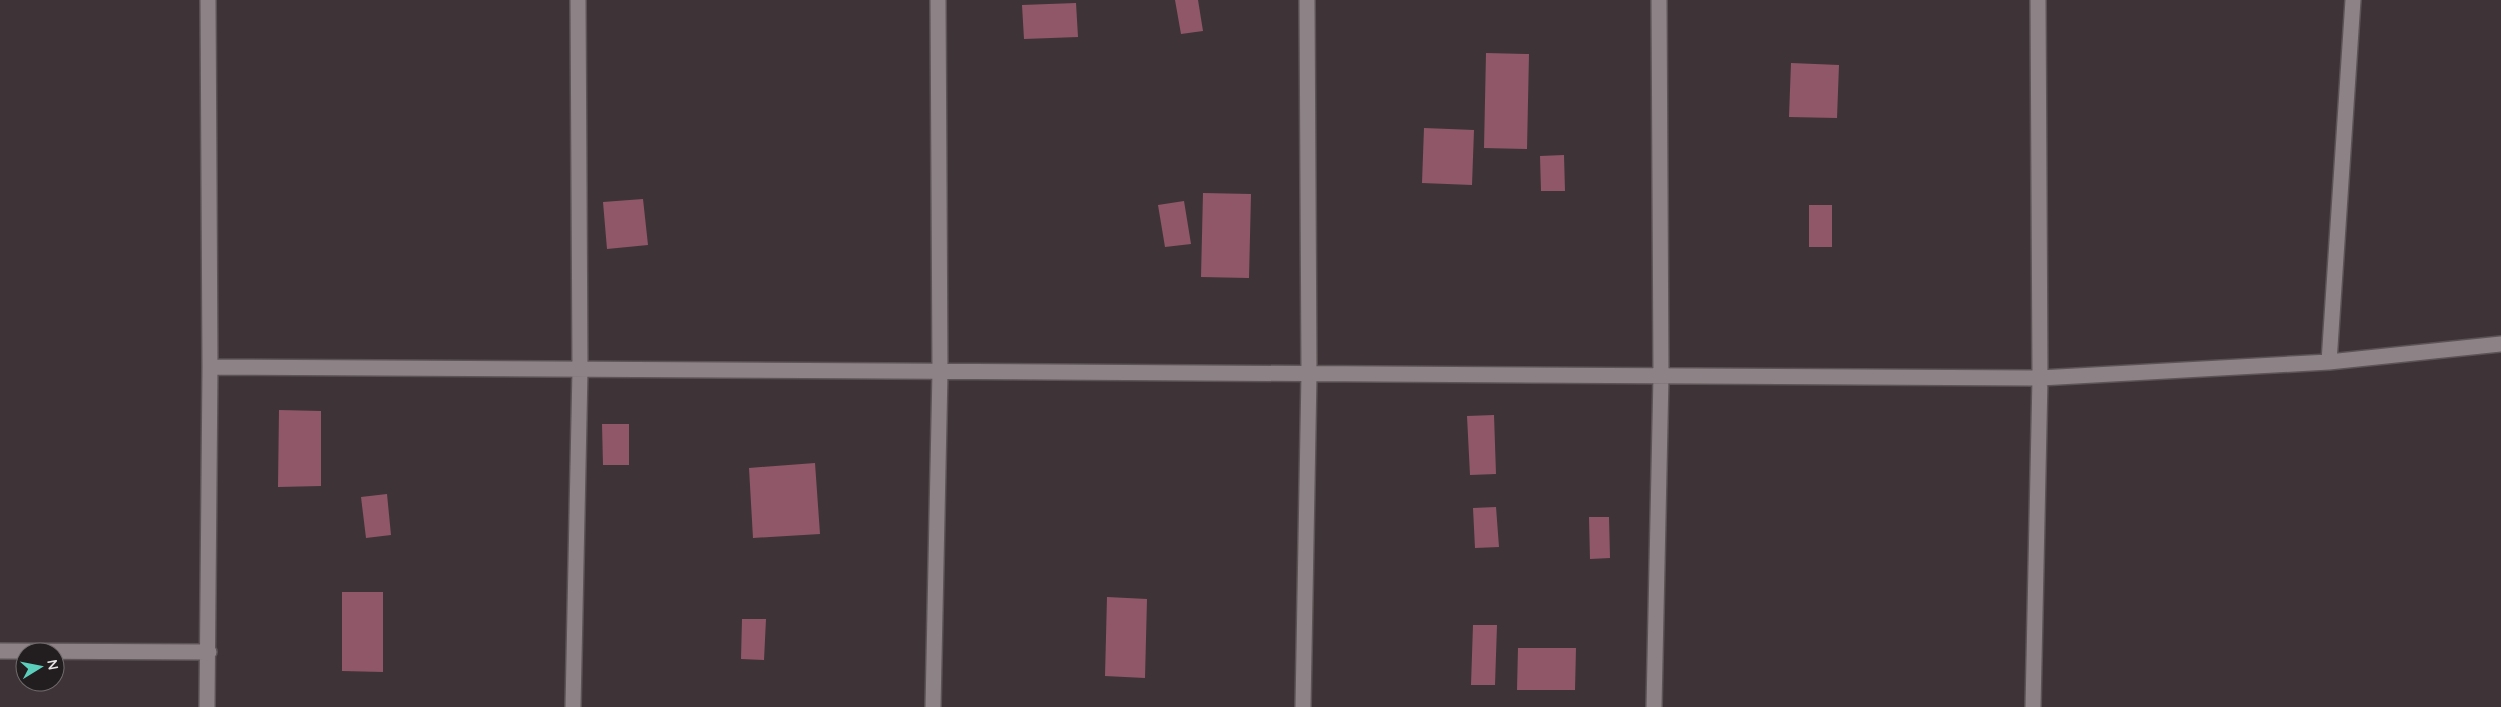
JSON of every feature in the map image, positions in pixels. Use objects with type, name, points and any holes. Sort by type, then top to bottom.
[{"type":"street","points":[[207,707],[209,652],[210,367],[208,0]]},
{"type":"street","points":[[573,707],[580,370],[578,0]]},
{"type":"street","points":[[933,707],[940,372],[938,0]]},
{"type":"street","points":[[1303,707],[1309,374],[1307,0]]},
{"type":"street","points":[[1654,707],[1661,376],[1659,0]]},
{"type":"street","points":[[2033,707],[2040,378],[2038,0]]},
{"type":"street","points":[[2328,362],[2353,0]]},
{"type":"street","points":[[210,367],[2040,378],[2328,362],[2501,344]]},
{"type":"street","points":[[0,651],[209,652]]},
{"type":"building","points":[[1175,0],[1198,0],[1203,31],[1181,34]]},
{"type":"building","points":[[1076,3],[1078,37],[1024,39],[1022,5]]},
{"type":"building","points":[[1486,53],[1529,54],[1527,149],[1484,148]]},
{"type":"building","points":[[1791,63],[1839,65],[1837,118],[1789,117]]},
{"type":"building","points":[[1424,128],[1474,130],[1472,185],[1422,183]]},
{"type":"building","points":[[1564,155],[1565,191],[1541,191],[1540,156]]},
{"type":"building","points":[[1203,193],[1251,194],[1249,278],[1201,277]]},
{"type":"building","points":[[643,199],[648,245],[607,249],[603,202]]},
{"type":"building","points":[[1184,201],[1191,244],[1165,247],[1158,205]]},
{"type":"building","points":[[1809,205],[1832,205],[1832,247],[1809,247]]},
{"type":"building","points":[[279,410],[321,411],[321,486],[278,487]]},
{"type":"building","points":[[1494,415],[1496,474],[1470,475],[1467,416]]},
{"type":"building","points":[[602,424],[629,424],[629,465],[603,465]]},
{"type":"building","points":[[815,463],[820,534],[753,538],[749,468]]},
{"type":"building","points":[[387,494],[391,535],[366,538],[361,497]]},
{"type":"building","points":[[1496,507],[1499,547],[1475,548],[1473,508]]},
{"type":"building","points":[[1589,517],[1609,517],[1610,558],[1590,559]]},
{"type":"building","points":[[342,592],[383,592],[383,672],[342,671]]},
{"type":"building","points":[[1107,597],[1147,599],[1145,678],[1105,676]]},
{"type":"building","points":[[742,619],[766,619],[764,660],[741,659]]},
{"type":"building","points":[[1473,625],[1497,625],[1495,685],[1471,685]]},
{"type":"building","points":[[1518,648],[1576,648],[1575,690],[1517,690]]}]
